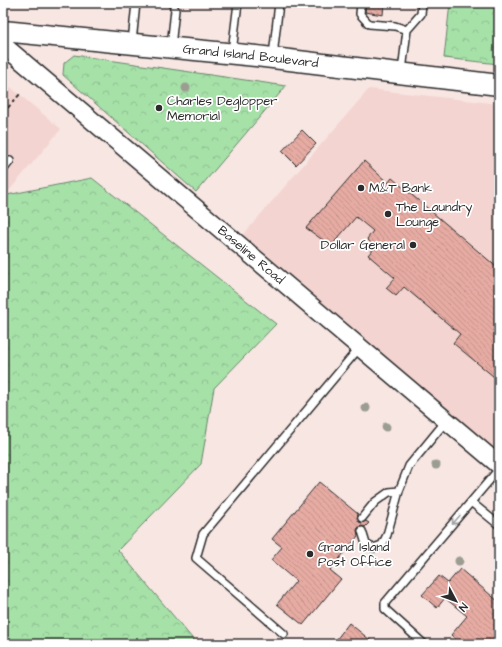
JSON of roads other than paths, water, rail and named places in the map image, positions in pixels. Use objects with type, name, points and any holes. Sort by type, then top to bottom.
[{"type":"main road","name":"Grand Island Boulevard","points":[[3,31],[273,58],[499,85]]},
{"type":"street","name":"Baseline Road","points":[[3,45],[499,465]]},
{"type":"lane","points":[[132,44],[136,3]]},
{"type":"lane","points":[[171,48],[175,10],[172,3]]},
{"type":"lane","points":[[232,54],[238,3]]},
{"type":"lane","points":[[273,58],[278,3]]},
{"type":"lane","points":[[361,3],[360,14],[369,24],[396,26],[407,30]]},
{"type":"lane","points":[[402,74],[407,30],[421,14],[422,3]]},
{"type":"lane","points":[[3,170],[10,162]]},
{"type":"lane","points":[[284,634],[196,558],[203,534],[361,347]]},
{"type":"lane","points":[[362,531],[366,544],[373,548],[382,545],[387,535],[399,491],[409,466],[446,421]]},
{"type":"lane","points":[[424,644],[385,609],[385,603],[499,469]]},
{"type":"lane","points":[[362,518],[375,502],[388,492],[399,491]]},
{"type":"lane","points":[[471,502],[499,525]]},
{"type":"place","name":"Charles Deglopper Memorial","points":[[159,108]]},
{"type":"place","name":"M&T Bank","points":[[361,188]]},
{"type":"place","name":"The Laundry Lounge","points":[[388,214]]},
{"type":"place","name":"Dollar General","points":[[413,245]]},
{"type":"place","name":"Grand Island Post Office","points":[[310,554]]}]
